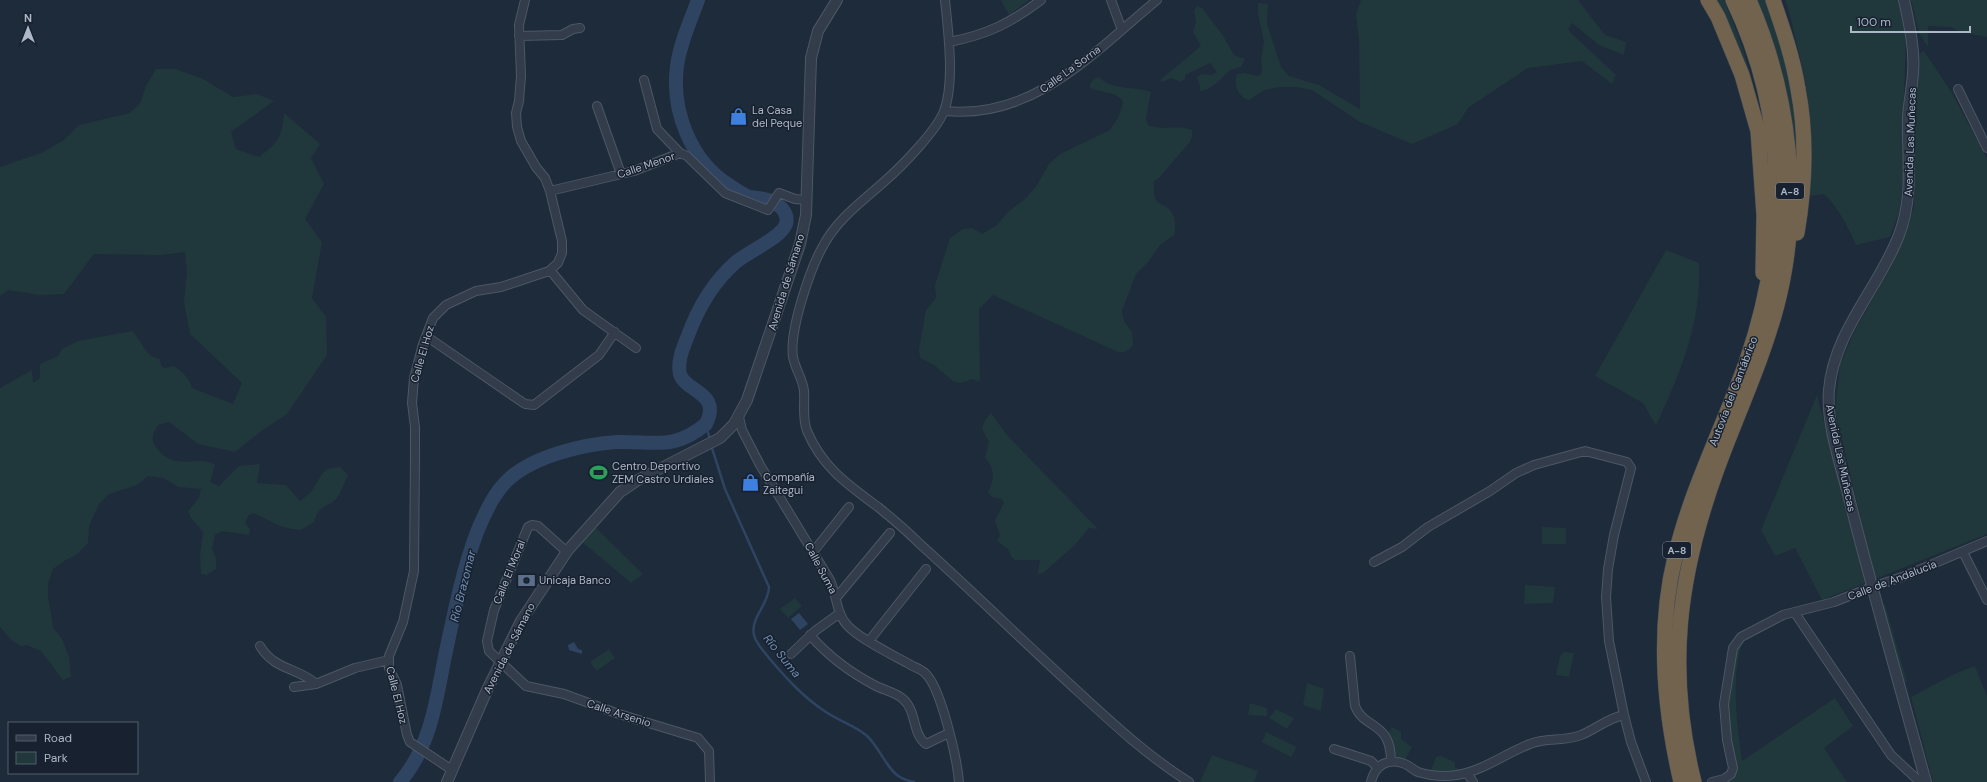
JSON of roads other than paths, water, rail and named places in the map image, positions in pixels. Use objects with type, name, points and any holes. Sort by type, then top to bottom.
[{"type":"highway","points":[[1708,0],[1718,17],[1742,75],[1758,131],[1763,194],[1762,268],[1771,300]]},
{"type":"highway","name":"Autovía del Cantábrico","points":[[1681,782],[1668,718],[1664,667],[1668,600],[1675,558],[1686,518],[1703,469],[1771,300],[1777,169],[1766,91],[1733,0]]},
{"type":"highway","name":"Autovía del Cantábrico","points":[[1694,782],[1686,745],[1679,681],[1679,639],[1682,600],[1697,527],[1718,467],[1752,384],[1788,232],[1790,174],[1778,87],[1760,28],[1749,0]]},
{"type":"highway","points":[[1771,300],[1791,273],[1803,190],[1803,138],[1798,90],[1787,40],[1773,0]]},
{"type":"street","points":[[525,0],[519,25],[521,76],[519,101],[516,114],[517,127],[521,141],[536,167],[545,178],[550,191],[562,240],[562,253],[558,263],[550,270],[583,310],[636,348]]},
{"type":"street","name":"Avenida de Sámano","points":[[448,782],[500,663],[521,621],[567,552],[620,492],[638,480],[720,438],[739,417],[754,384],[800,244],[806,200],[811,58],[818,32],[837,0]]},
{"type":"street","points":[[945,0],[949,42],[949,81],[945,111],[920,145],[886,180],[856,205],[839,223],[818,254],[805,289],[793,346],[794,359],[804,387],[803,413],[808,432],[823,460],[840,480],[879,508],[917,540],[1121,732],[1164,766],[1189,782]]},
{"type":"street","points":[[949,42],[968,39],[996,30],[1019,17],[1041,0]]},
{"type":"street","points":[[1111,0],[1122,30]]},
{"type":"street","name":"Calle La Sorna","points":[[945,111],[955,112],[993,108],[1019,102],[1042,91],[1083,63],[1157,0]]},
{"type":"street","name":"Avenida Las Muñecas","points":[[1904,0],[1910,28],[1913,59],[1908,116],[1910,186],[1906,212],[1899,235],[1889,256],[1842,341],[1831,373],[1828,408],[1872,587],[1926,782]]},
{"type":"street","points":[[519,36],[562,35],[573,29],[580,28]]},
{"type":"street","points":[[644,80],[657,129],[680,153]]},
{"type":"street","points":[[1958,89],[1987,148]]},
{"type":"street","points":[[597,106],[621,174]]},
{"type":"street","name":"Calle Menor","points":[[550,191],[621,174],[680,153],[687,156],[725,193],[768,210],[772,207],[776,196],[779,193],[795,199],[806,200]]},
{"type":"street","name":"Calle El Hoz","points":[[452,770],[416,748],[410,742],[407,735],[397,685],[389,668],[391,648],[403,622],[414,571],[416,457],[415,427],[412,403],[414,378],[426,336],[433,318],[446,305],[476,290],[501,286],[550,270]]},
{"type":"street","points":[[426,336],[524,404],[530,406],[534,405],[599,355],[615,332]]},
{"type":"street","name":"Calle Suma","points":[[739,417],[742,430],[760,465],[830,580],[840,613],[847,626],[869,641],[925,673],[935,685],[958,764],[959,782]]},
{"type":"street","points":[[1374,562],[1402,547],[1428,527],[1490,491],[1516,473],[1534,465],[1585,451],[1627,462],[1631,468],[1614,535],[1608,569],[1606,597],[1609,641],[1624,715],[1631,742],[1646,782]]},
{"type":"street","points":[[813,552],[849,507]]},
{"type":"street","name":"Calle El Moral","points":[[500,663],[489,651],[487,641],[494,610],[528,527],[532,525],[538,526],[567,552]]},
{"type":"street","points":[[836,598],[890,533]]},
{"type":"street","name":"Calle de Andalucía","points":[[1712,782],[1724,779],[1731,774],[1733,768],[1727,740],[1724,704],[1733,648],[1741,636],[1783,615],[1834,602],[1902,577],[1987,541]]},
{"type":"street","points":[[1963,552],[1987,600]]},
{"type":"street","points":[[869,641],[926,569]]},
{"type":"street","points":[[791,654],[810,636],[840,613]]},
{"type":"street","points":[[1795,613],[1891,755],[1920,782]]},
{"type":"street","points":[[810,636],[824,652],[850,671],[876,686],[902,697],[907,702],[914,718],[920,740],[926,744],[949,733]]},
{"type":"street","points":[[260,646],[265,655],[274,662],[308,676],[316,684]]},
{"type":"street","points":[[1350,656],[1355,706],[1358,712],[1384,734],[1389,742],[1391,762]]},
{"type":"street","points":[[294,687],[316,684],[355,668],[389,660]]},
{"type":"street","name":"Calle Arsenio","points":[[500,663],[526,686],[564,694],[619,714],[698,738],[709,751],[710,782]]},
{"type":"street","points":[[1371,782],[1373,772],[1377,767],[1391,762],[1404,764],[1417,771],[1436,776],[1467,773],[1530,743],[1542,740],[1574,738],[1595,729],[1614,717],[1624,715]]},
{"type":"street","points":[[1334,749],[1371,761],[1377,767]]},
{"type":"street","points":[[1467,773],[1473,782]]},
{"type":"water","points":[[799,613],[808,624],[800,630],[791,619]]},
{"type":"water","points":[[574,642],[578,649],[582,650],[582,654],[569,650],[568,645]]},
{"type":"waterway","name":"Río Suma","points":[[400,782],[419,753],[431,722],[455,609],[467,562],[477,532],[487,510],[499,490],[520,470],[560,452],[604,443],[663,443],[684,438],[706,424],[710,413],[709,405],[701,394],[683,380],[679,369],[681,355],[691,328],[701,307],[720,278],[736,262],[778,234],[786,224],[787,220],[785,213],[778,205],[766,199],[745,195],[716,175],[704,163],[694,149],[686,133],[677,100],[677,66],[683,41],[698,0]]},
{"type":"waterway","name":"Río Suma","points":[[706,425],[710,440]]},
{"type":"waterway","name":"Río Suma","points":[[711,445],[725,489],[769,587],[766,599],[753,629],[756,641],[775,665],[803,694],[826,712],[857,728],[866,735],[875,745],[895,774],[903,779],[914,782]]},
{"type":"place","name":"La Casa del Peque","points":[[739,116]]},
{"type":"place","name":"Centro Deportivo ZEM Castro Urdiales","points":[[599,472]]},
{"type":"place","name":"Compañía Zaitegui","points":[[750,483]]},
{"type":"place","name":"Unicaja Banco","points":[[526,580]]},
{"type":"water label","name":"Río Brazomar","points":[[463,586]]}]
